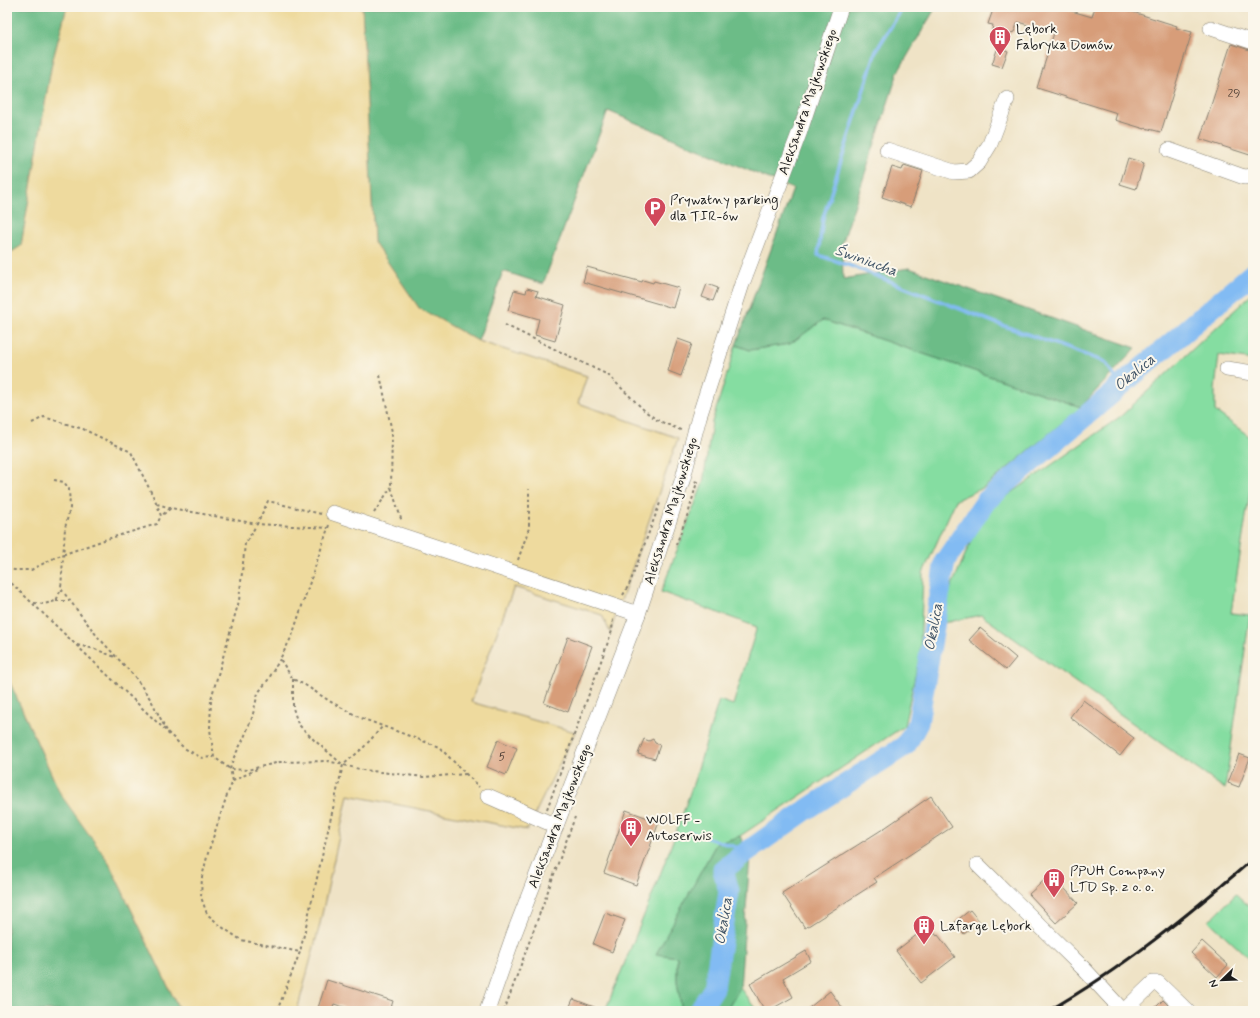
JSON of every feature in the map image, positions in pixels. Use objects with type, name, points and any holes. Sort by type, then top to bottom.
[{"type":"street","name":"Aleksandra Majkowskiego","points":[[487,1011],[514,934],[638,614],[681,485],[694,435],[742,284],[800,131],[840,7]]},
{"type":"street","points":[[1211,28],[1253,42]]},
{"type":"street","points":[[887,150],[954,172],[969,171],[979,162],[990,144],[1007,99]]},
{"type":"street","points":[[1169,150],[1244,176],[1253,176]]},
{"type":"street","points":[[1227,369],[1253,372]]},
{"type":"street","points":[[333,515],[367,524],[638,614]]},
{"type":"street","points":[[488,796],[556,826]]},
{"type":"street","points":[[978,865],[1084,969],[1119,1010],[1153,983],[1158,983],[1187,1011]]},
{"type":"path","points":[[505,326],[608,375],[645,411],[657,420],[694,435]]},
{"type":"path","points":[[380,374],[392,432],[391,487],[406,537]]},
{"type":"path","points":[[32,423],[44,417],[83,429],[131,452],[157,504],[161,516]]},
{"type":"path","points":[[54,480],[64,482],[69,489],[70,508],[65,528],[60,589],[56,601]]},
{"type":"path","points":[[367,524],[391,487]]},
{"type":"path","points":[[514,572],[529,528],[529,489]]},
{"type":"path","points":[[214,757],[210,729],[211,699],[239,601],[245,544],[268,501],[333,515],[292,636],[268,680],[258,692],[252,718],[233,759],[230,769],[233,781]]},
{"type":"path","points":[[157,504],[256,524],[328,528]]},
{"type":"path","points":[[7,568],[14,570],[31,570],[63,554],[157,524],[161,516],[171,508]]},
{"type":"path","points":[[7,579],[184,748],[202,758],[214,757],[230,769],[247,770],[280,762],[328,761],[363,770],[424,777],[466,774]]},
{"type":"path","points":[[60,589],[97,636],[136,677],[169,734]]},
{"type":"path","points":[[33,603],[44,604],[56,601],[69,601]]},
{"type":"path","points":[[76,645],[95,649],[116,657]]},
{"type":"path","points":[[280,659],[293,679],[361,718],[439,747],[488,796]]},
{"type":"path","points":[[293,679],[292,708],[298,724],[343,765]]},
{"type":"path","points":[[278,1011],[300,952],[343,765],[363,748],[383,726]]},
{"type":"path","points":[[261,766],[233,781],[227,794],[208,853],[202,877],[201,897],[206,914],[241,940],[300,952]]},
{"type":"green space","points":[[7,7],[67,7],[52,63],[21,246],[7,255]]},
{"type":"green space","points":[[362,7],[936,7],[898,72],[842,244],[843,279],[909,268],[1136,348],[1081,407],[823,320],[790,344],[750,350],[736,345],[793,189],[608,111],[543,284],[503,271],[478,341],[419,308],[374,242]]},
{"type":"green space","points":[[1253,293],[1253,360],[1219,355],[1215,389],[1215,411],[1253,439],[1253,472],[1231,613],[1250,615],[1225,789],[981,615],[943,623],[947,597],[983,513],[1121,416]]},
{"type":"green space","points":[[823,320],[1081,407],[985,487],[956,500],[923,573],[920,654],[904,726],[740,836],[716,844],[657,953],[677,957],[677,981],[682,1011],[605,1011],[673,839],[694,781],[719,700],[733,705],[757,627],[661,592],[703,483],[712,422],[736,345],[750,350],[789,344]]},
{"type":"green space","points":[[7,676],[57,786],[108,861],[180,1011],[7,1011]]},
{"type":"green space","points":[[740,836],[750,857],[740,988],[726,1011],[682,1011],[677,981],[677,957],[656,954],[716,844]]},
{"type":"green space","points":[[1236,894],[1253,910],[1253,962],[1209,921]]},
{"type":"green space","points":[[740,988],[757,1011],[726,1011]]},
{"type":"sand","points":[[67,7],[362,7],[374,242],[419,308],[478,341],[587,376],[578,403],[678,438],[610,632],[602,615],[514,587],[471,702],[575,732],[527,830],[348,795],[319,928],[297,1011],[180,1011],[108,861],[61,795],[7,676],[7,255],[21,246],[52,63]]},
{"type":"building","points":[[994,7],[1058,7],[1092,17],[1095,7],[1117,7],[1177,26],[1176,28],[1192,32],[1161,132],[1115,120],[1117,113],[1037,88],[1054,33],[1018,22],[1014,32],[1005,35],[992,30],[993,25],[988,24]]},
{"type":"building","points":[[1231,44],[1253,51],[1253,156],[1200,139]]},
{"type":"building","name":"Lębork Fabryka Domów","points":[[998,47],[1008,51],[1002,67],[992,64]]},
{"type":"building","points":[[1128,158],[1144,163],[1136,189],[1120,184]]},
{"type":"building","points":[[904,165],[923,171],[911,207],[882,197],[892,167],[902,170]]},
{"type":"building","points":[[587,267],[642,282],[643,280],[653,283],[654,281],[679,288],[673,308],[583,282]]},
{"type":"building","points":[[707,284],[718,288],[713,301],[702,297]]},
{"type":"building","points":[[527,288],[538,291],[536,296],[565,305],[555,341],[535,335],[539,319],[508,310],[514,290],[526,293]]},
{"type":"building","points":[[678,339],[692,344],[681,376],[668,371]]},
{"type":"building","points":[[980,628],[1016,658],[1006,670],[969,640]]},
{"type":"building","points":[[568,637],[592,646],[568,712],[544,703]]},
{"type":"building","points":[[1083,700],[1134,738],[1120,756],[1070,717]]},
{"type":"building","points":[[644,739],[649,741],[653,739],[655,743],[660,745],[655,759],[638,754]]},
{"type":"building","points":[[498,740],[517,748],[506,775],[487,767]]},
{"type":"building","points":[[1239,754],[1250,758],[1239,787],[1228,783]]},
{"type":"building","points":[[931,796],[952,827],[874,878],[877,882],[805,928],[782,893],[886,827]]},
{"type":"building","name":"WOLFF - Autoserwis","points":[[626,810],[659,822],[636,885],[604,873]]},
{"type":"building","name":"PPUH Company LTD Sp. z o. o.","points":[[1051,874],[1078,903],[1056,923],[1029,894]]},
{"type":"building","points":[[970,910],[980,922],[964,934],[955,922]]},
{"type":"building","points":[[605,913],[625,920],[612,952],[593,944]]},
{"type":"building","name":"Lafarge Lębork","points":[[928,926],[937,936],[938,935],[955,957],[921,983],[896,951]]},
{"type":"building","points":[[1202,941],[1228,965],[1217,977],[1191,953]]},
{"type":"building","points":[[806,951],[811,961],[783,978],[793,997],[768,1011],[765,1011],[750,984]]},
{"type":"building","points":[[327,980],[393,1001],[390,1011],[356,1011],[334,1004],[331,1011],[317,1011]]},
{"type":"building","points":[[830,991],[845,1011],[805,1011]]},
{"type":"building","points":[[573,999],[602,1010],[602,1011],[568,1011]]},
{"type":"building","points":[[1163,1000],[1174,1011],[1152,1011]]},
{"type":"waterway","name":"Świniucha","points":[[903,7],[876,51],[823,218],[818,255],[851,266],[996,323],[1105,362],[1121,386]]},
{"type":"waterway","name":"Okalica","points":[[699,1011],[714,988],[729,891],[723,870],[809,808],[906,745],[918,723],[945,561],[986,501],[1253,273]]},
{"type":"waterway","points":[[689,832],[748,851]]},
{"type":"railway","points":[[1048,1011],[1102,977],[1154,940],[1253,859]]},
{"type":"place","name":"Lębork Fabryka Domów","points":[[1000,56]]},
{"type":"place","name":"Prywatny parking dla TIR-ów","points":[[655,228]]},
{"type":"place","name":"WOLFF - Autoserwis","points":[[631,848]]},
{"type":"place","name":"PPUH Company LTD Sp. z o. o.","points":[[1054,898]]},
{"type":"place","name":"Lafarge Lębork","points":[[924,946]]}]
